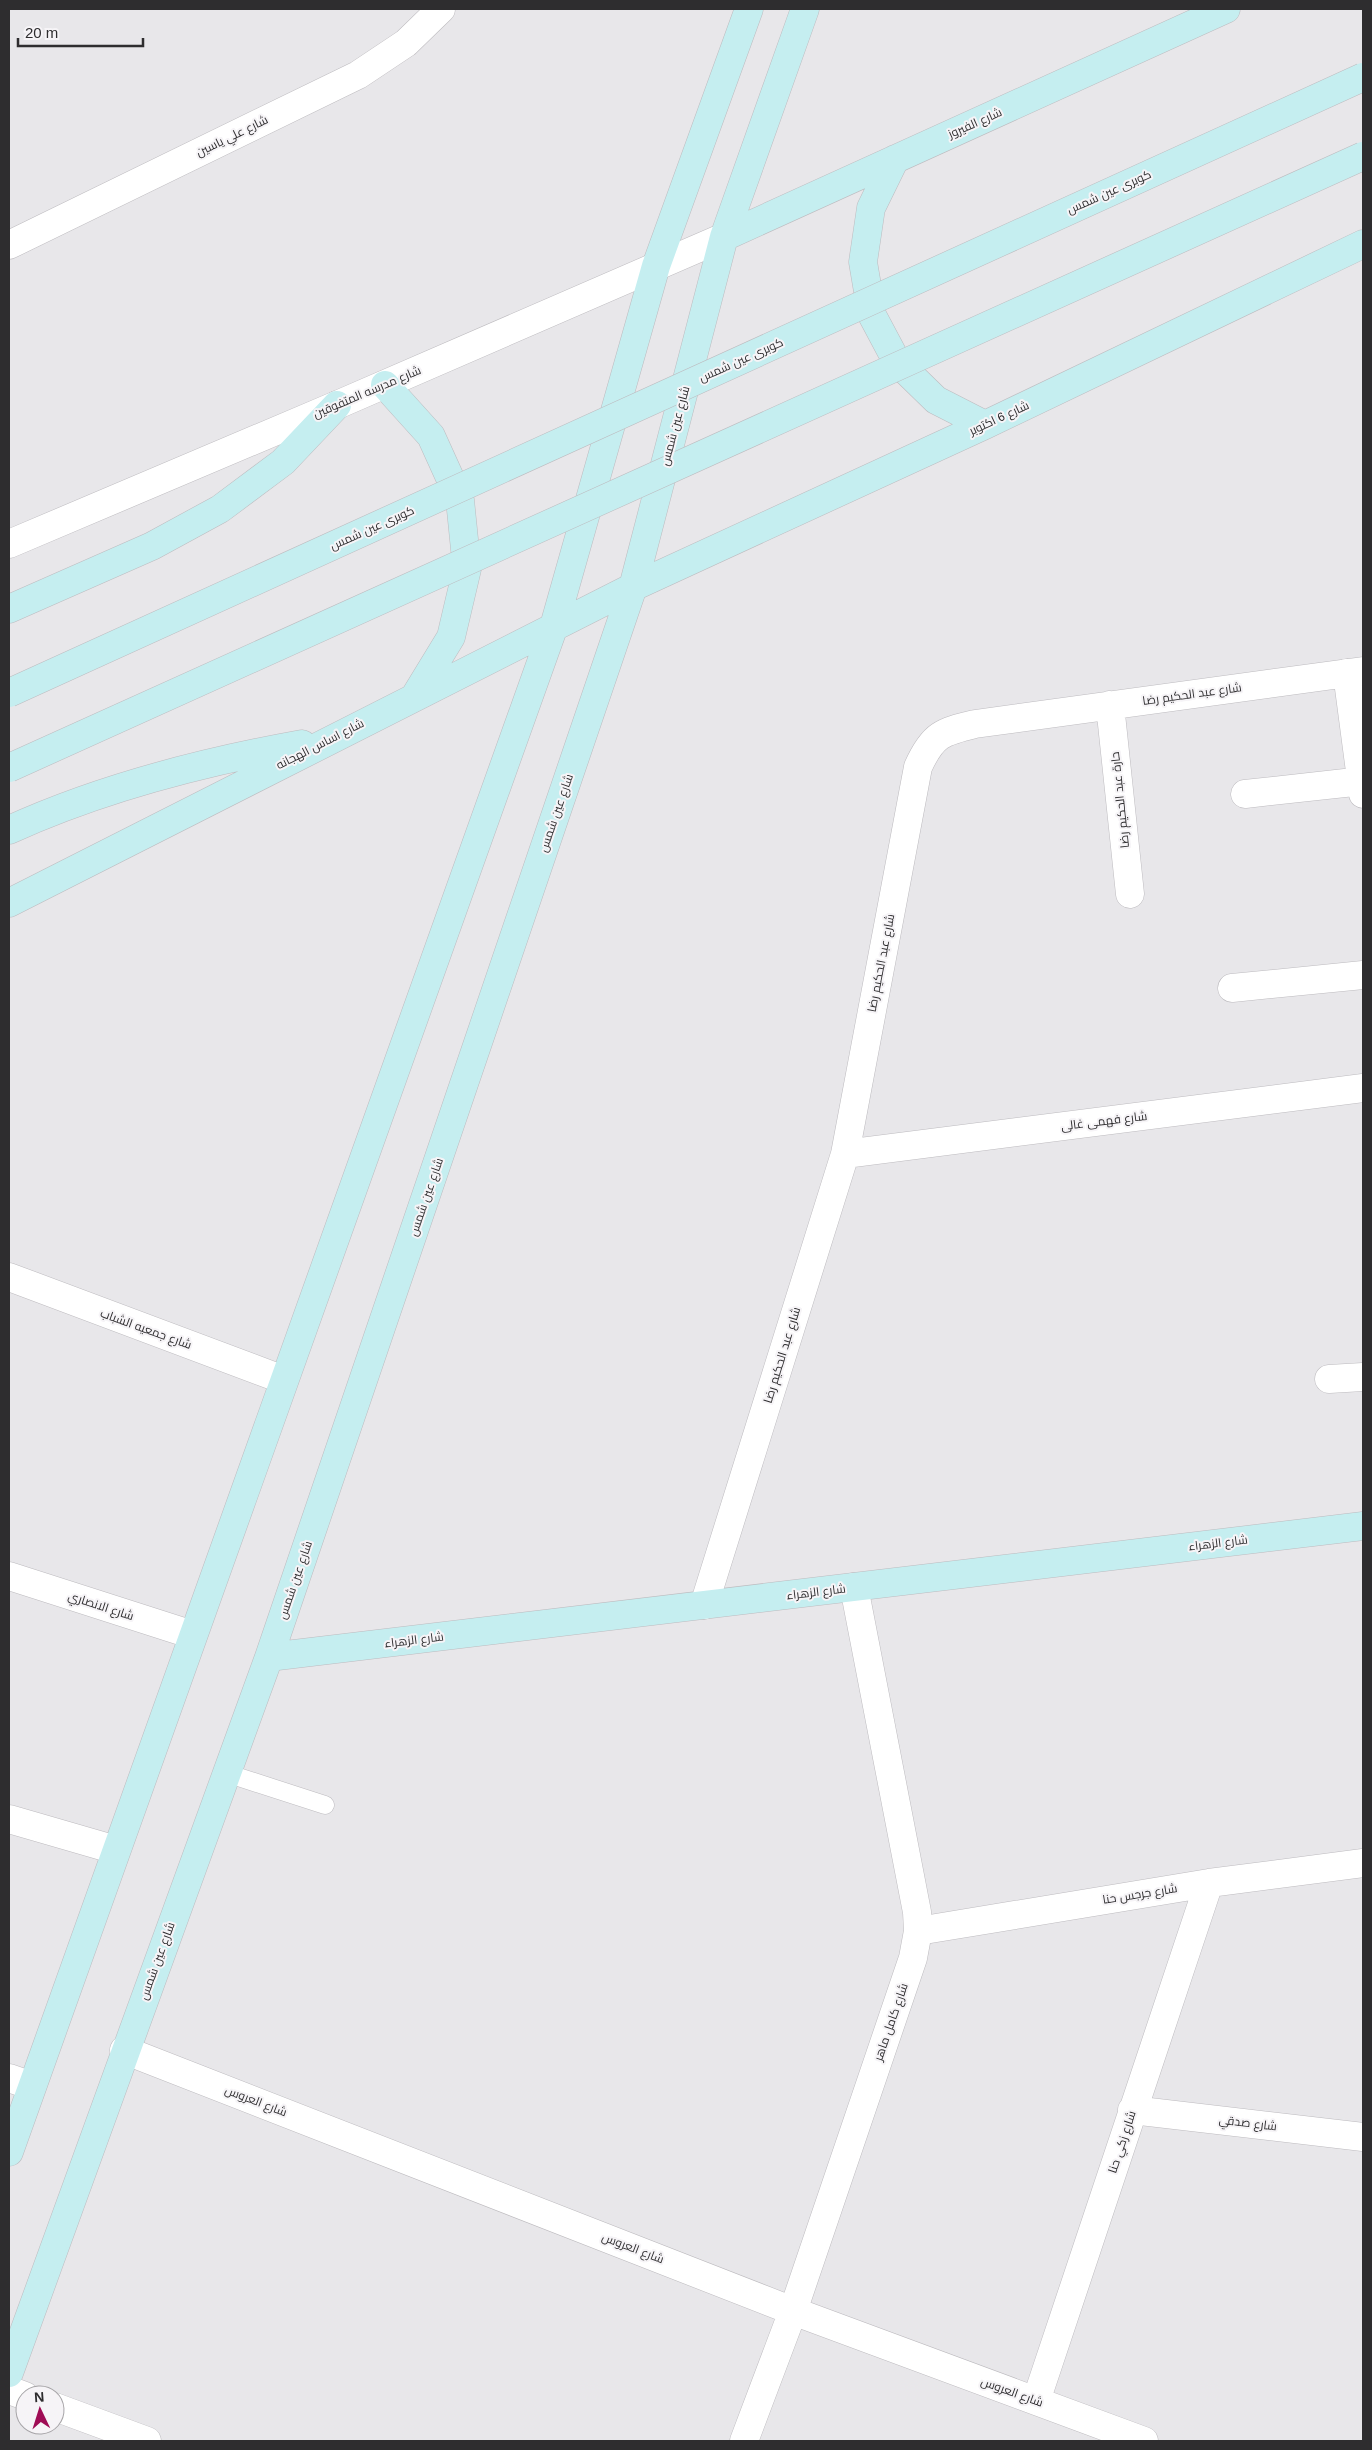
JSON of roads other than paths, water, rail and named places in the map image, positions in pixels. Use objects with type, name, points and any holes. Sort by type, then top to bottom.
[{"type":"main road","points":[[9,2152],[20,2082],[116,1850],[554,626],[656,266],[749,9]]},
{"type":"main road","name":"شارع عين شمس","points":[[9,2373],[124,2050],[269,1657],[633,587],[724,237],[805,9]]},
{"type":"main road","name":"شارع الفيروز","points":[[724,237],[1226,9]]},
{"type":"main road","name":"كوبرى عين شمس","points":[[9,694],[1363,76]]},
{"type":"main road","points":[[9,768],[1363,156]]},
{"type":"main road","points":[[895,159],[871,208],[863,262],[872,315],[897,362],[936,400],[985,425]]},
{"type":"main road","name":"شارع 6 اكتوبر","points":[[633,587],[985,425],[1363,244]]},
{"type":"main road","points":[[385,385],[432,436],[460,500],[467,569],[451,637],[415,696]]},
{"type":"main road","points":[[9,609],[152,546],[220,509],[275,468],[337,406]]},
{"type":"main road","name":"شارع اساس الهجانه","points":[[9,903],[331,738],[633,587]]},
{"type":"main road","points":[[9,830],[97,796],[174,772],[252,753],[331,738]]},
{"type":"main road","name":"شارع الزهراء","points":[[269,1657],[1363,1526]]},
{"type":"street","name":"شارع علي ياسين","points":[[9,245],[358,75],[406,43],[441,9]]},
{"type":"street","name":"شارع مدرسه المتفوقين","points":[[9,544],[337,406],[724,237]]},
{"type":"street","name":"شارع عبد الحكيم رضا","points":[[704,1605],[845,1154],[918,767],[928,746],[946,730],[976,724],[1355,672]]},
{"type":"street","points":[[1245,794],[1363,786],[1355,672]]},
{"type":"street","name":"حارة عبد الحكيم رضا","points":[[1110,705],[1130,894]]},
{"type":"street","points":[[1232,988],[1363,974]]},
{"type":"street","name":"شارع فهمى غالى","points":[[845,1154],[1363,1088]]},
{"type":"street","name":"شارع جمعيه الشباب","points":[[9,1278],[284,1380]]},
{"type":"street","points":[[1329,1379],[1363,1376]]},
{"type":"street","name":"شارع الانصاري","points":[[9,1576],[193,1635]]},
{"type":"street","name":"شارع كامل ماهر","points":[[744,2441],[793,2311],[913,1958],[918,1931],[917,1912],[854,1587]]},
{"type":"street","points":[[9,1819],[116,1850]]},
{"type":"street","name":"شارع جرجس حنا","points":[[918,1931],[1209,1883],[1363,1863]]},
{"type":"street","name":"شارع زكي حنا","points":[[1036,2401],[1209,1883]]},
{"type":"street","name":"شارع العروس","points":[[124,2050],[793,2311],[1144,2441]]},
{"type":"street","name":"شارع صدقي","points":[[1132,2110],[1363,2137]]},
{"type":"street","points":[[65,2411],[147,2441]]},
{"type":"lane","points":[[226,1773],[325,1804]]}]
